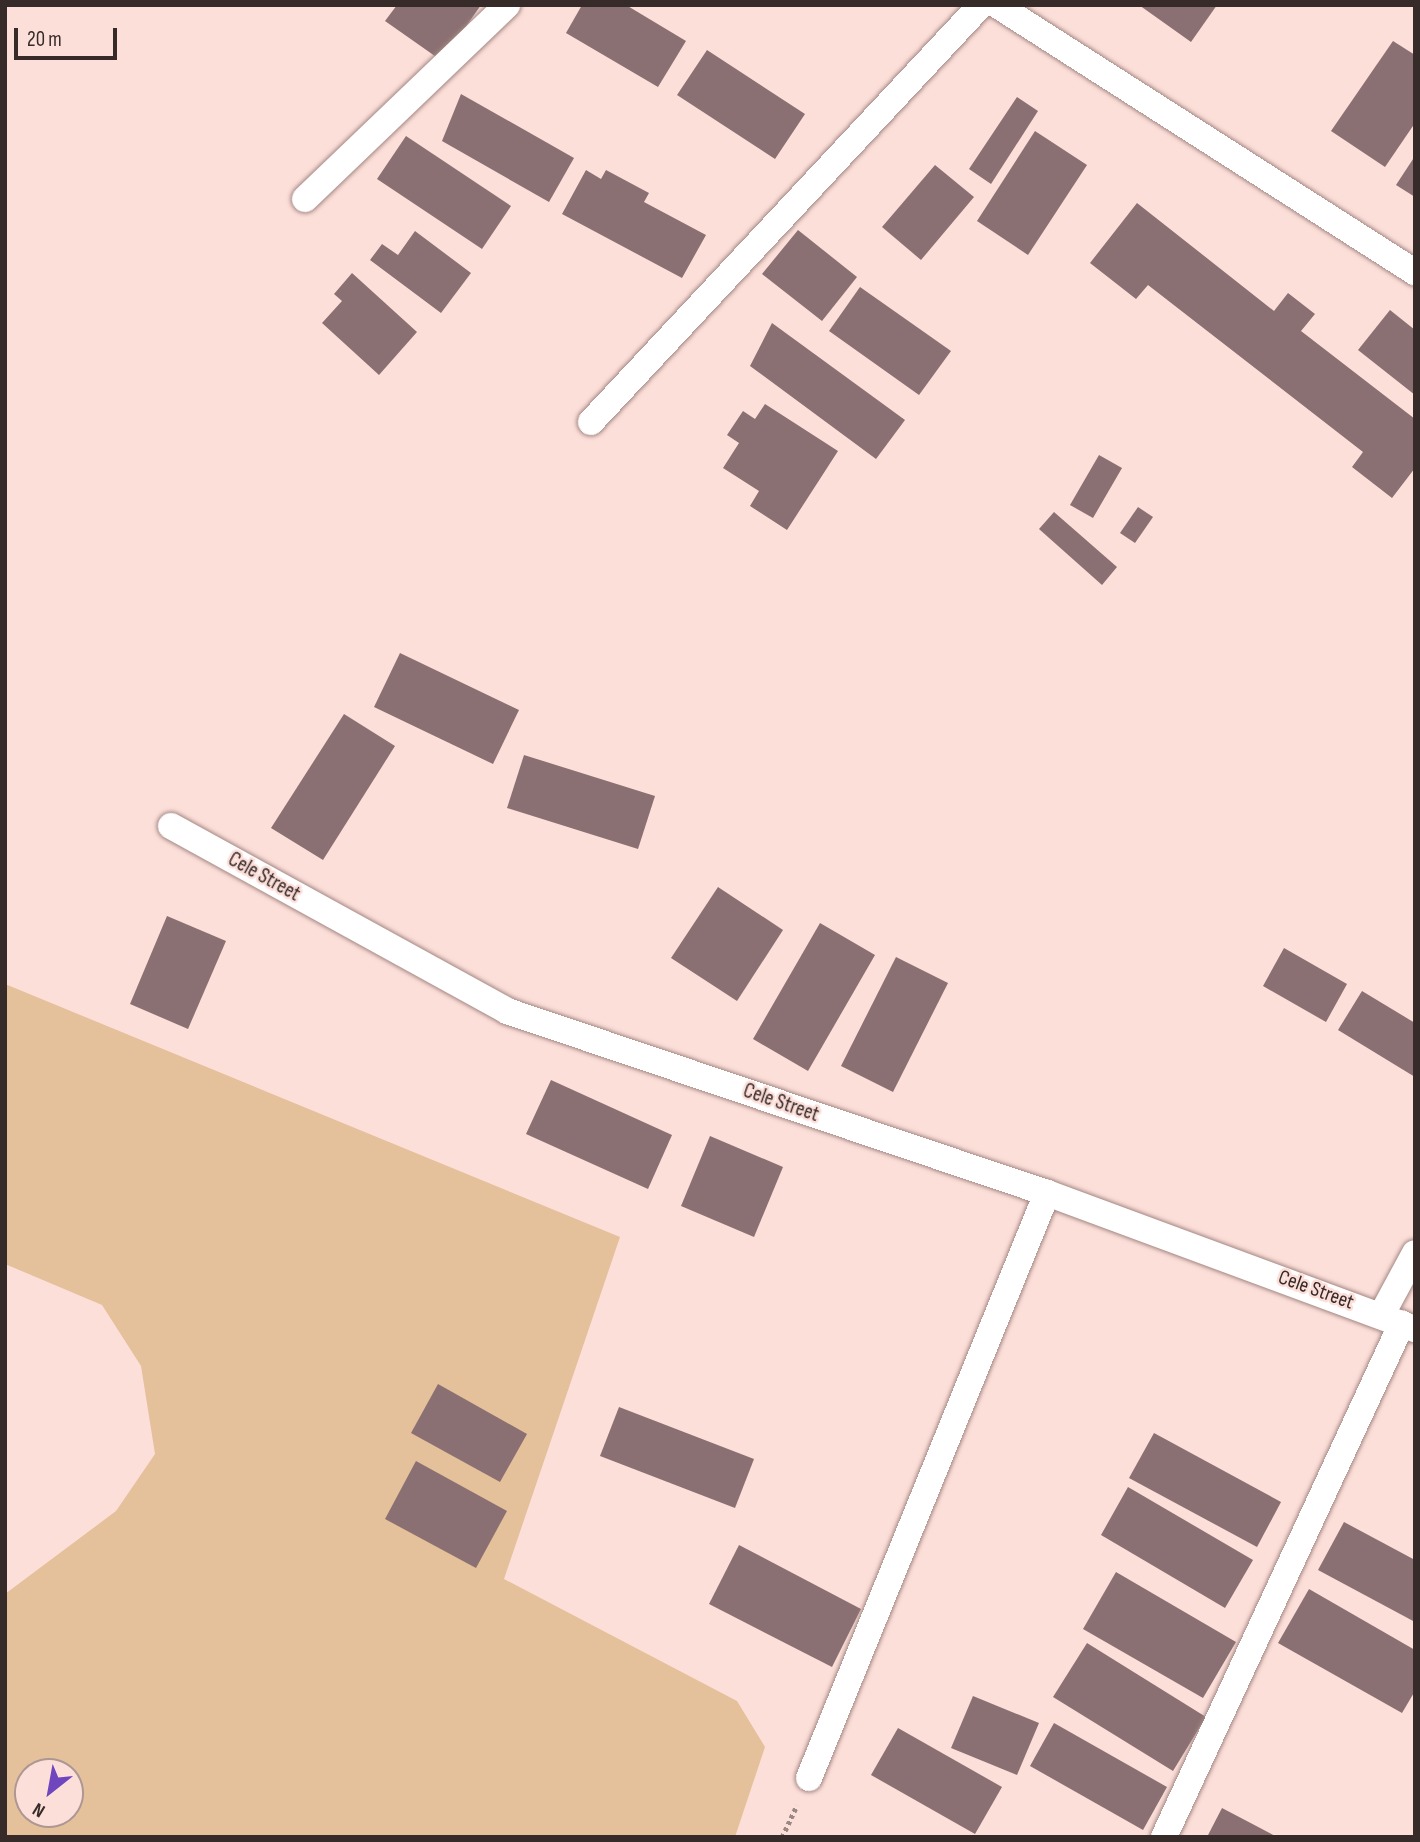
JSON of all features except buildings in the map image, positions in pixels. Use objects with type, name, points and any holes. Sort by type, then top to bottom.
[{"type":"street","points":[[305,198],[507,5]]},
{"type":"street","points":[[591,422],[981,5]]},
{"type":"street","points":[[997,5],[1415,272]]},
{"type":"street","name":"Cele Street","points":[[171,826],[507,1011],[1047,1193],[1400,1322]]},
{"type":"street","points":[[809,1779],[1047,1193]]},
{"type":"street","points":[[1164,1837],[1400,1322],[1415,1253]]},
{"type":"shaded area","points":[[5,984],[620,1237],[504,1579],[737,1701],[765,1747],[735,1837],[5,1837],[5,1594],[116,1511],[155,1454],[141,1366],[102,1305],[5,1264]]}]
